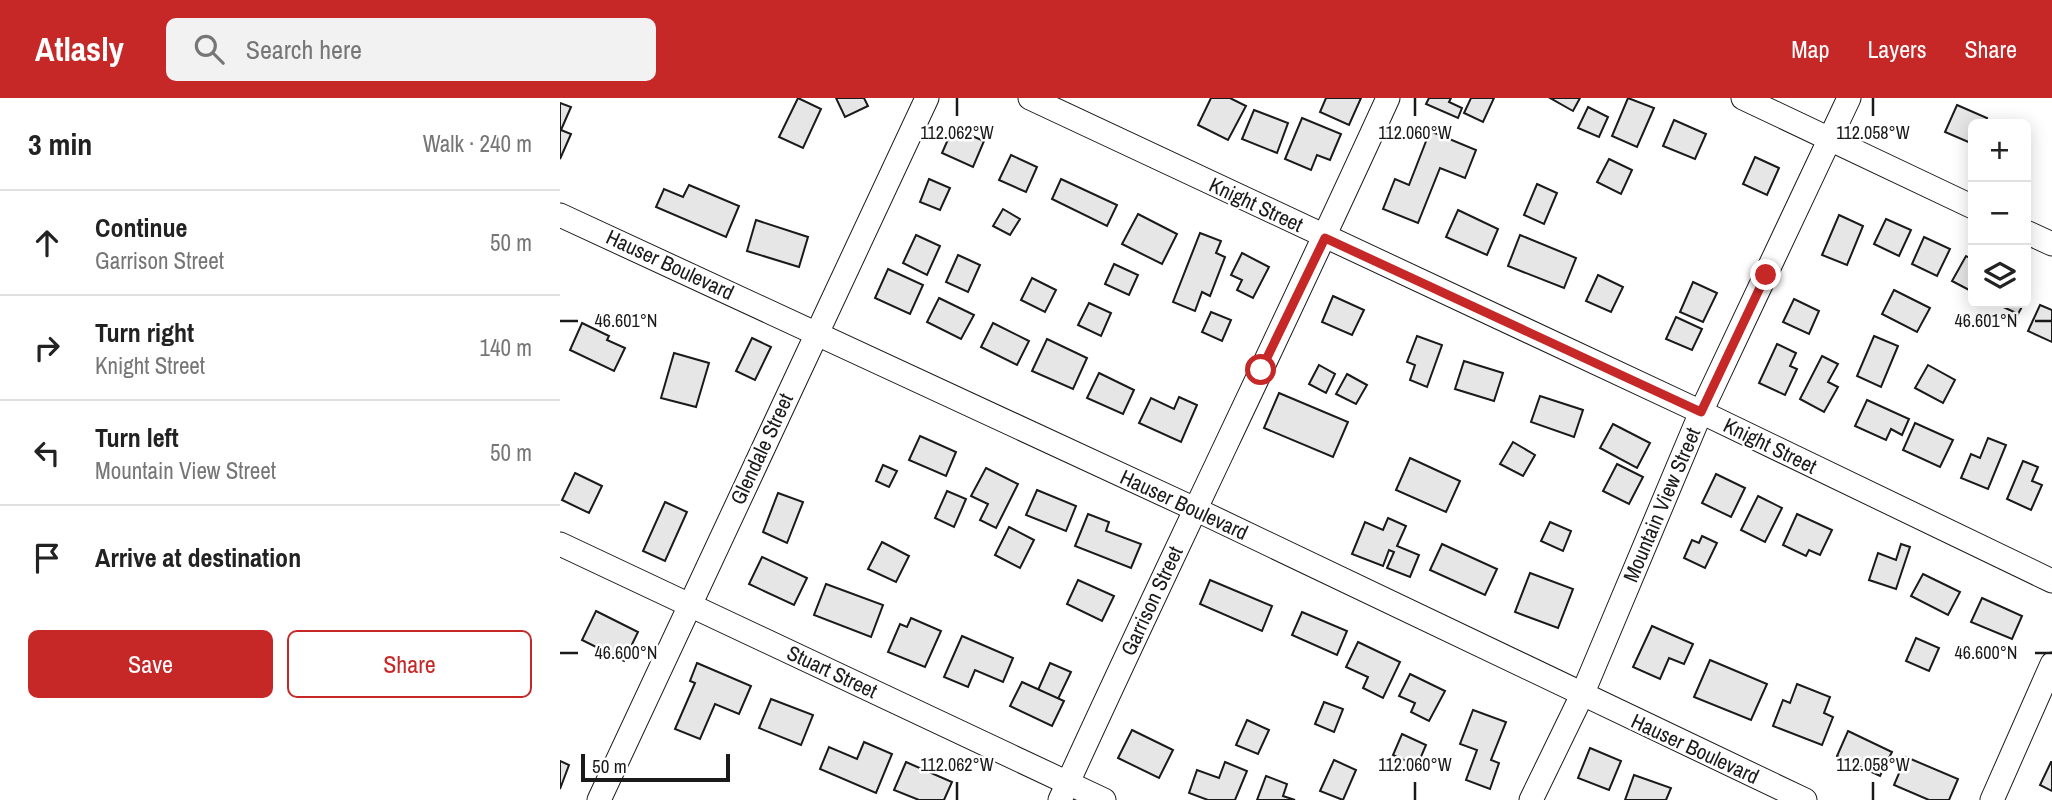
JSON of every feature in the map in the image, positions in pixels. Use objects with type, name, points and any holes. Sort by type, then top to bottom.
[{"type":"street","name":"Glendale Street","points":[[599,800],[927,98]]},
{"type":"street","name":"Knight Street","points":[[1030,98],[1701,412],[2052,581]]},
{"type":"street","name":"Garrison Street","points":[[1064,791],[1325,238],[1388,98]]},
{"type":"street","points":[[1743,98],[1968,205]]},
{"type":"street","name":"Mountain View Street","points":[[1531,800],[1582,695],[1701,412],[1849,98]]},
{"type":"street","name":"Hauser Boulevard","points":[[560,215],[1195,509],[1805,800]]},
{"type":"street","points":[[2031,234],[2052,244]]},
{"type":"street","name":"Stuart Street","points":[[560,544],[1064,791],[1104,800]]},
{"type":"street","points":[[1992,800],[2052,664]]},
{"type":"building","points":[[798,98],[821,109],[803,148],[779,137]]},
{"type":"building","points":[[836,98],[864,98],[868,106],[845,117]]},
{"type":"building","points":[[1211,98],[1230,98],[1246,106],[1228,140],[1198,125]]},
{"type":"building","points":[[1326,98],[1361,98],[1349,125],[1320,112]]},
{"type":"building","points":[[1429,98],[1451,98],[1449,102],[1462,108],[1458,118],[1426,104]]},
{"type":"building","points":[[1471,98],[1494,98],[1483,122],[1464,113]]},
{"type":"building","points":[[1550,98],[1580,98],[1573,111]]},
{"type":"building","points":[[1628,98],[1654,108],[1637,147],[1612,136]]},
{"type":"building","points":[[560,103],[571,107],[561,130],[571,134],[560,159]]},
{"type":"building","points":[[1957,105],[1987,118],[1968,119],[1968,142],[1945,132]]},
{"type":"building","points":[[1588,107],[1608,117],[1599,137],[1578,128]]},
{"type":"building","points":[[1254,110],[1288,123],[1277,153],[1242,139]]},
{"type":"building","points":[[1302,118],[1341,134],[1330,160],[1317,155],[1311,170],[1285,159]]},
{"type":"building","points":[[1674,120],[1706,134],[1695,159],[1663,146]]},
{"type":"building","points":[[953,128],[984,141],[973,167],[942,153]]},
{"type":"building","points":[[1430,131],[1476,150],[1465,178],[1440,168],[1418,223],[1383,209],[1395,179],[1409,185]]},
{"type":"building","points":[[1011,155],[1037,167],[1026,192],[999,180]]},
{"type":"building","points":[[1755,157],[1779,168],[1767,195],[1743,184]]},
{"type":"building","points":[[1609,159],[1632,170],[1621,194],[1597,182]]},
{"type":"building","points":[[929,179],[950,188],[940,210],[920,202]]},
{"type":"building","points":[[1061,179],[1117,205],[1107,226],[1052,199]]},
{"type":"building","points":[[1537,184],[1557,193],[1544,224],[1524,215]]},
{"type":"building","points":[[689,185],[739,206],[726,237],[656,207],[664,189],[683,197]]},
{"type":"building","points":[[1003,209],[1020,219],[1010,235],[993,226]]},
{"type":"building","points":[[1458,210],[1498,229],[1487,255],[1446,237]]},
{"type":"building","points":[[1138,214],[1177,234],[1162,264],[1122,244]]},
{"type":"building","points":[[1839,215],[1863,226],[1847,265],[1822,255]]},
{"type":"building","points":[[1886,219],[1911,230],[1899,256],[1874,244]]},
{"type":"building","points":[[756,220],[808,237],[799,267],[747,251]]},
{"type":"building","points":[[1200,233],[1221,241],[1216,253],[1225,257],[1210,296],[1202,292],[1195,311],[1173,302]]},
{"type":"building","points":[[916,235],[940,246],[927,275],[903,263]]},
{"type":"building","points":[[1520,235],[1576,258],[1564,288],[1508,266]]},
{"type":"building","points":[[1924,237],[1950,249],[1937,276],[1912,264]]},
{"type":"building","points":[[1242,253],[1269,267],[1253,298],[1237,290],[1242,280],[1231,275]]},
{"type":"building","points":[[958,255],[980,265],[968,292],[946,282]]},
{"type":"building","points":[[1966,256],[1968,257],[1968,289],[1952,281]]},
{"type":"building","points":[[1114,264],[1138,275],[1129,295],[1105,284]]},
{"type":"building","points":[[888,269],[923,285],[910,314],[875,298]]},
{"type":"building","points":[[1598,275],[1623,287],[1611,312],[1586,301]]},
{"type":"building","points":[[1032,278],[1056,290],[1045,312],[1021,300]]},
{"type":"building","points":[[1693,282],[1717,293],[1703,322],[1680,312]]},
{"type":"building","points":[[1894,290],[1930,308],[1917,332],[1882,314]]},
{"type":"building","points":[[1333,296],[1364,310],[1352,335],[1322,322]]},
{"type":"building","points":[[939,298],[974,315],[961,339],[927,322]]},
{"type":"building","points":[[1794,299],[1819,311],[1809,334],[1783,322]]},
{"type":"building","points":[[1089,303],[1111,313],[1101,336],[1078,325]]},
{"type":"building","points":[[2040,305],[2052,310],[2052,342],[2028,331]]},
{"type":"building","points":[[2005,308],[2021,308],[2018,314]]},
{"type":"building","points":[[1211,312],[1231,320],[1222,341],[1202,332]]},
{"type":"building","points":[[1676,317],[1702,329],[1692,350],[1666,339]]},
{"type":"building","points":[[582,323],[609,336],[607,340],[625,348],[614,371],[570,350]]},
{"type":"building","points":[[993,323],[1029,341],[1017,365],[981,347]]},
{"type":"building","points":[[1417,336],[1442,345],[1427,387],[1410,380],[1415,365],[1407,362]]},
{"type":"building","points":[[1874,336],[1898,346],[1881,387],[1857,376]]},
{"type":"building","points":[[752,338],[771,347],[755,380],[736,371]]},
{"type":"building","points":[[1047,339],[1087,358],[1073,389],[1032,371]]},
{"type":"building","points":[[1777,344],[1796,353],[1790,366],[1797,369],[1785,395],[1759,383]]},
{"type":"building","points":[[674,353],[709,363],[696,407],[661,398]]},
{"type":"building","points":[[1822,356],[1838,364],[1828,382],[1838,387],[1824,412],[1800,399]]},
{"type":"building","points":[[1464,361],[1503,373],[1494,401],[1455,389]]},
{"type":"building","points":[[1319,365],[1335,374],[1326,393],[1309,384]]},
{"type":"building","points":[[1928,365],[1955,380],[1943,403],[1915,388]]},
{"type":"building","points":[[1099,373],[1134,390],[1123,414],[1087,398]]},
{"type":"building","points":[[1347,374],[1367,385],[1356,404],[1336,394]]},
{"type":"building","points":[[1279,393],[1348,422],[1333,457],[1264,428]]},
{"type":"building","points":[[1540,396],[1583,410],[1574,437],[1531,422]]},
{"type":"building","points":[[1179,397],[1197,405],[1181,442],[1139,423],[1151,398],[1174,409]]},
{"type":"building","points":[[1867,400],[1909,419],[1902,435],[1891,429],[1886,440],[1855,426]]},
{"type":"building","points":[[1915,423],[1953,440],[1940,467],[1903,450]]},
{"type":"building","points":[[1613,424],[1650,443],[1637,468],[1600,448]]},
{"type":"building","points":[[920,436],[956,452],[946,476],[909,460]]},
{"type":"building","points":[[1988,438],[2006,445],[1988,489],[1961,478],[1971,454],[1980,458]]},
{"type":"building","points":[[1513,442],[1535,455],[1523,476],[1500,464]]},
{"type":"building","points":[[1410,458],[1460,481],[1446,512],[1396,490]]},
{"type":"building","points":[[2023,461],[2038,467],[2032,481],[2042,485],[2031,510],[2007,499]]},
{"type":"building","points":[[1617,464],[1643,477],[1629,504],[1603,491]]},
{"type":"building","points":[[883,465],[897,471],[889,487],[876,481]]},
{"type":"building","points":[[986,468],[1018,484],[996,528],[980,520],[988,504],[971,496]]},
{"type":"building","points":[[575,473],[602,486],[589,513],[562,500]]},
{"type":"building","points":[[1716,474],[1745,488],[1731,517],[1702,503]]},
{"type":"building","points":[[1037,490],[1076,506],[1066,531],[1026,515]]},
{"type":"building","points":[[947,491],[966,499],[954,527],[935,518]]},
{"type":"building","points":[[778,493],[803,502],[787,543],[763,532]]},
{"type":"building","points":[[1758,496],[1782,508],[1765,542],[1741,530]]},
{"type":"building","points":[[665,502],[687,512],[665,561],[643,551]]},
{"type":"building","points":[[1088,514],[1109,522],[1106,531],[1141,544],[1131,568],[1075,546]]},
{"type":"building","points":[[1797,514],[1832,530],[1820,555],[1809,550],[1806,556],[1783,545]]},
{"type":"building","points":[[1388,518],[1406,526],[1397,546],[1419,555],[1410,577],[1387,568],[1394,552],[1389,550],[1383,566],[1352,554],[1365,522],[1383,530]]},
{"type":"building","points":[[1550,522],[1571,531],[1563,551],[1541,541]]},
{"type":"building","points":[[1009,527],[1034,540],[1020,568],[995,555]]},
{"type":"building","points":[[1702,536],[1717,543],[1705,568],[1684,558],[1692,540],[1699,543]]},
{"type":"building","points":[[882,542],[909,556],[896,582],[868,569]]},
{"type":"building","points":[[1442,544],[1497,569],[1485,595],[1430,570]]},
{"type":"building","points":[[1901,544],[1910,547],[1896,589],[1869,580],[1878,553],[1896,560]]},
{"type":"building","points":[[762,557],[807,578],[794,605],[749,584]]},
{"type":"building","points":[[1530,573],[1573,589],[1558,628],[1515,612]]},
{"type":"building","points":[[1923,574],[1960,592],[1948,615],[1911,596]]},
{"type":"building","points":[[1078,580],[1114,596],[1102,621],[1067,604]]},
{"type":"building","points":[[1210,580],[1272,606],[1262,631],[1200,604]]},
{"type":"building","points":[[826,584],[883,605],[871,637],[814,615]]},
{"type":"building","points":[[1982,598],[2022,616],[2012,639],[1971,622]]},
{"type":"building","points":[[596,611],[638,632],[624,661],[582,640]]},
{"type":"building","points":[[1302,612],[1347,631],[1337,655],[1292,635]]},
{"type":"building","points":[[911,618],[941,631],[925,667],[888,652],[900,624],[907,627]]},
{"type":"building","points":[[1652,626],[1693,644],[1684,664],[1669,658],[1660,679],[1633,667]]},
{"type":"building","points":[[962,636],[1013,658],[1003,682],[975,670],[968,687],[944,677]]},
{"type":"building","points":[[1916,638],[1939,648],[1929,671],[1906,661]]},
{"type":"building","points":[[1358,642],[1400,662],[1383,698],[1363,688],[1368,677],[1346,667]]},
{"type":"building","points":[[1710,660],[1767,684],[1751,720],[1694,697]]},
{"type":"building","points":[[697,663],[751,686],[739,714],[715,704],[700,739],[675,729],[695,683],[690,681]]},
{"type":"building","points":[[1050,663],[1071,672],[1058,699],[1038,690]]},
{"type":"building","points":[[1410,674],[1445,691],[1429,721],[1411,712],[1415,703],[1399,696]]},
{"type":"building","points":[[1022,682],[1064,701],[1052,726],[1010,706]]},
{"type":"building","points":[[1797,684],[1830,697],[1824,713],[1833,717],[1822,745],[1773,726],[1783,700],[1790,703]]},
{"type":"building","points":[[771,699],[813,715],[801,745],[759,728]]},
{"type":"building","points":[[1324,702],[1343,709],[1334,732],[1315,724]]},
{"type":"building","points":[[1473,710],[1506,722],[1491,760],[1499,763],[1490,789],[1466,780],[1477,750],[1460,744]]},
{"type":"building","points":[[1247,720],[1269,730],[1258,754],[1236,745]]},
{"type":"building","points":[[1132,730],[1173,750],[1159,778],[1118,758]]},
{"type":"building","points":[[1848,731],[1892,752],[1880,776],[1837,756]]},
{"type":"building","points":[[1402,734],[1426,745],[1417,766],[1393,755]]},
{"type":"building","points":[[864,742],[892,754],[876,793],[820,769],[829,747],[857,759]]},
{"type":"building","points":[[1590,748],[1621,761],[1609,790],[1578,778]]},
{"type":"building","points":[[1906,757],[1958,779],[1949,800],[1929,800],[1894,785]]},
{"type":"building","points":[[1334,760],[1356,770],[1343,800],[1320,791]]},
{"type":"building","points":[[560,761],[569,765],[560,789]]},
{"type":"building","points":[[906,762],[952,782],[944,800],[919,800],[894,790]]},
{"type":"building","points":[[1225,762],[1247,771],[1235,800],[1208,800],[1189,793],[1197,770],[1219,778]]},
{"type":"building","points":[[2052,762],[2052,791],[2040,785]]},
{"type":"building","points":[[1634,775],[1671,788],[1666,800],[1625,800]]},
{"type":"building","points":[[1266,776],[1287,784],[1283,796],[1295,800],[1257,800]]},
{"type":"route","points":[[1261,370],[1325,238],[1701,412],[1766,275]]}]
